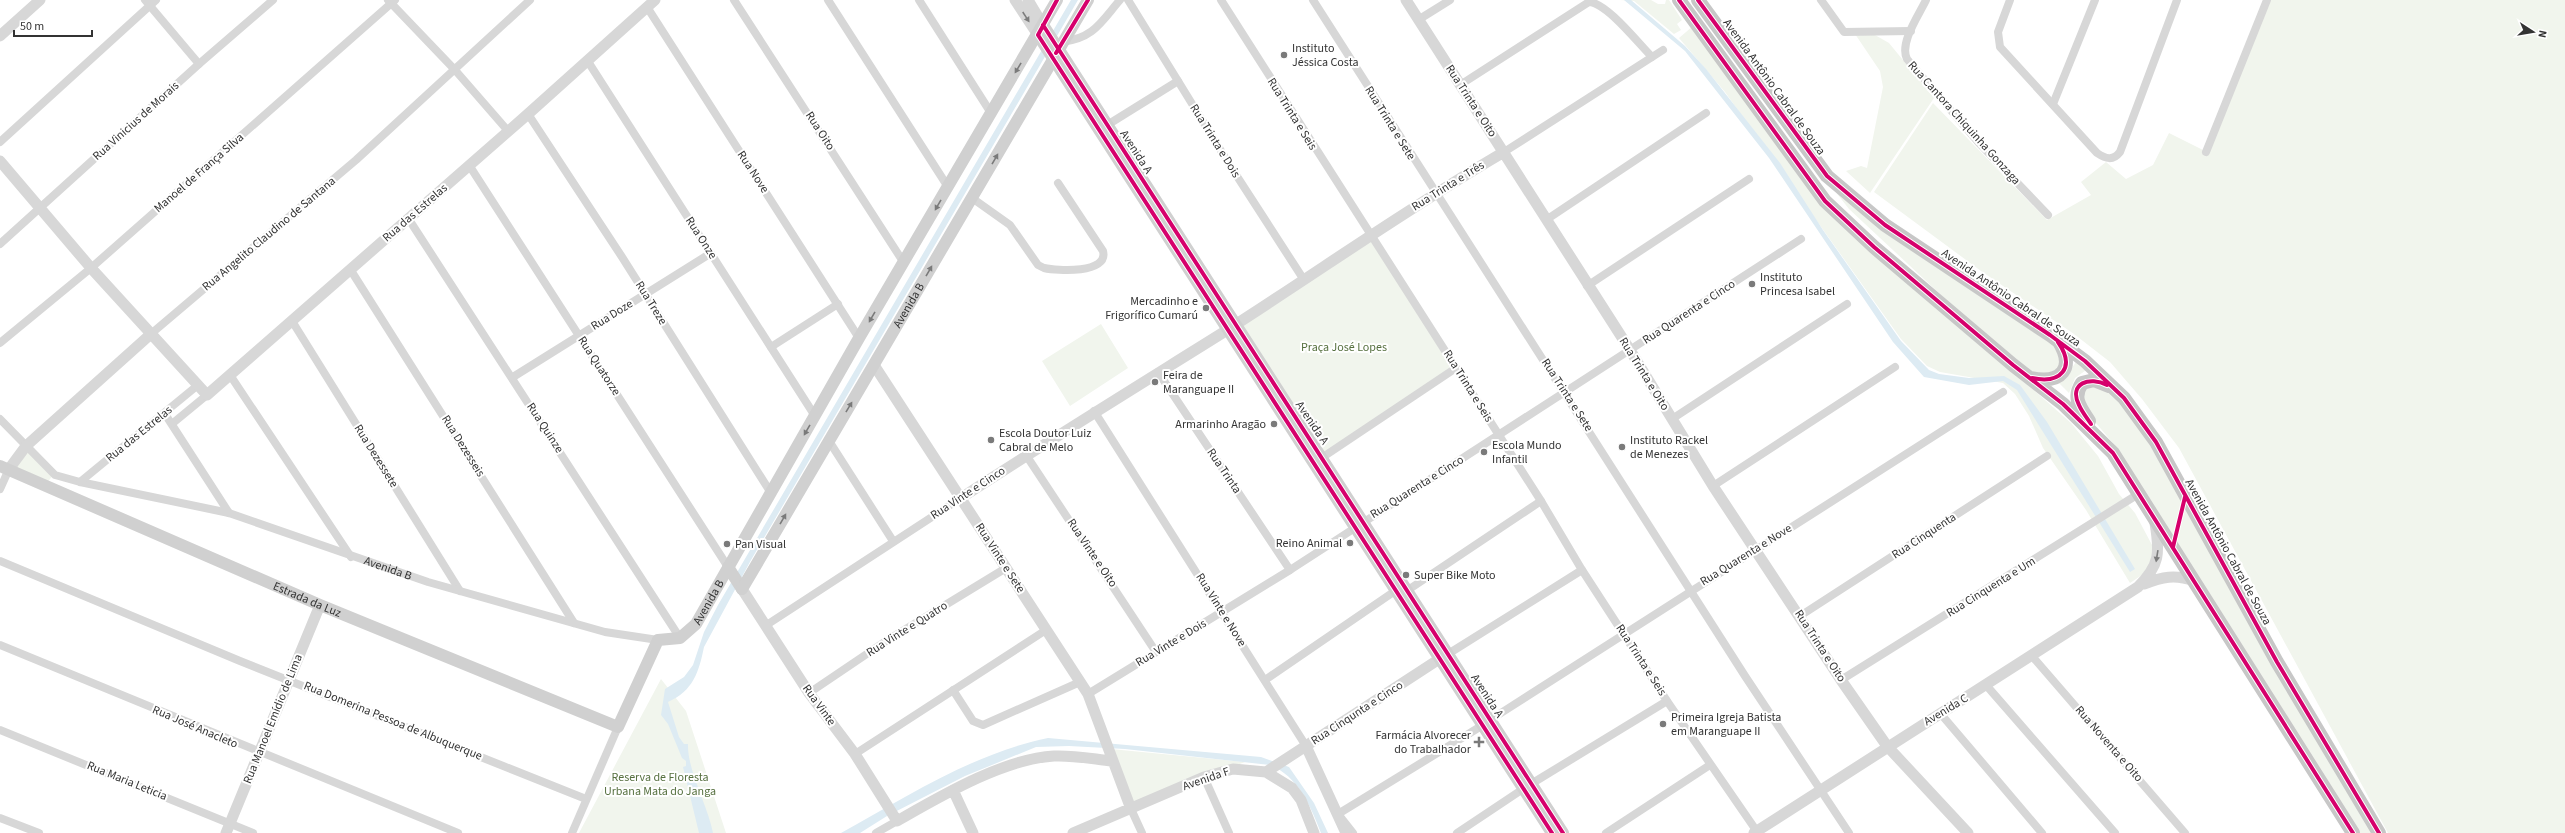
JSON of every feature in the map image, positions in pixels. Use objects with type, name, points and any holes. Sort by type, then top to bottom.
[{"type":"highway","points":[[1679,0],[1825,201],[1874,247],[2100,438]]},
{"type":"highway","name":"Avenida Antônio Cabral de Souza","points":[[1698,0],[1708,6],[1827,176],[1885,225],[2057,340],[2085,361],[2124,398],[2156,442],[2277,662],[2379,830]]},
{"type":"highway","points":[[2030,378],[2045,380],[2060,375],[2065,366],[2065,355],[2057,340]]},
{"type":"highway","points":[[2114,388],[2094,380],[2082,383],[2078,388],[2076,397],[2078,405],[2100,438],[2125,469],[2353,833]]},
{"type":"main road","name":"Avenida B","points":[[658,640],[680,638],[696,624],[860,338],[991,113],[1041,31],[1057,0]]},
{"type":"main road","name":"Avenida B","points":[[728,568],[741,589],[972,198],[1056,50],[1088,0]]},
{"type":"main road","name":"Avenida A","points":[[1041,31],[1056,50],[1103,128],[1359,524],[1408,590],[1444,656],[1527,786],[1552,833]]},
{"type":"main road","name":"Avenida A","points":[[1231,327],[1323,457],[1395,591],[1444,656]]},
{"type":"main road","name":"Estrada da Luz","points":[[4,468],[320,605],[618,727]]},
{"type":"main road","points":[[618,727],[658,640]]},
{"type":"main road","name":"Avenida A","points":[[1527,786],[1563,833]]},
{"type":"street","points":[[0,36],[40,0]]},
{"type":"street","name":"Rua Vinicius de Morais","points":[[0,244],[199,64],[273,0]]},
{"type":"street","name":"Rua Angelito Claudino de Santana","points":[[4,468],[26,446],[152,333],[356,160],[530,0]]},
{"type":"street","name":"Rua Oito","points":[[734,0],[904,263]]},
{"type":"street","points":[[828,0],[948,187]]},
{"type":"street","points":[[918,0],[991,113]]},
{"type":"street","name":"Avenida A","points":[[1015,0],[1041,31]]},
{"type":"street","name":"Avenida A","points":[[1028,0],[1041,31]]},
{"type":"street","points":[[1056,50],[1085,36],[1098,27],[1120,0]]},
{"type":"street","name":"Rua Trinta e Dois","points":[[1128,0],[1178,82],[1304,280]]},
{"type":"street","name":"Rua Trinta e Seis","points":[[1221,0],[1308,139],[1372,235],[1541,501],[1582,570],[1667,701],[1756,832]]},
{"type":"street","name":"Rua Trinta e Sete","points":[[1313,0],[1435,193],[1565,392],[1690,590],[1849,833]]},
{"type":"street","name":"Rua Trinta e Oito","points":[[1406,0],[1504,152],[1587,286],[1630,350],[1712,486],[1756,549],[1841,680],[1887,746],[1968,833]]},
{"type":"street","points":[[1418,20],[1450,0]]},
{"type":"street","points":[[1821,0],[1844,32],[1911,31]]},
{"type":"street","name":"Rua Cantora Chiquinha Gonzaga","points":[[1926,0],[1911,31],[1905,49],[1907,59],[1978,142],[2048,215]]},
{"type":"street","points":[[2010,0],[1998,32],[2000,46],[2100,155],[2110,159],[2116,157],[2120,152],[2177,0]]},
{"type":"street","points":[[2053,104],[2095,0]]},
{"type":"street","points":[[2206,152],[2267,0]]},
{"type":"street","points":[[391,1],[455,70],[508,131]]},
{"type":"street","name":"Manoel de França Silva","points":[[0,343],[91,268],[391,1]]},
{"type":"street","points":[[0,142],[150,2],[199,64]]},
{"type":"street","points":[[1460,85],[1584,4],[1595,2],[1601,6],[1652,57]]},
{"type":"street","name":"Rua das Estrelas","points":[[173,423],[230,375],[528,114],[651,3]]},
{"type":"street","name":"Rua Nove","points":[[651,3],[860,338]]},
{"type":"street","name":"Rua Trinta e Três","points":[[1231,327],[1435,193],[1504,152],[1663,50]]},
{"type":"street","name":"Rua Onze","points":[[587,60],[815,416]]},
{"type":"street","points":[[1103,128],[1178,82]]},
{"type":"street","points":[[1546,220],[1706,113]]},
{"type":"street","name":"Rua Treze","points":[[528,114],[645,294],[771,493]]},
{"type":"street","points":[[0,161],[91,268],[152,333],[207,395]]},
{"type":"street","name":"Rua Quatorze","points":[[469,165],[728,568]]},
{"type":"street","points":[[1587,286],[1748,179]]},
{"type":"street","points":[[972,198],[1010,225],[1038,264],[1044,268],[1088,269],[1103,258],[1103,251],[1058,183]]},
{"type":"street","name":"Rua Quinze","points":[[408,218],[513,377],[680,638]]},
{"type":"street","name":"Rua Quarenta e Cinco","points":[[1359,524],[1801,238]]},
{"type":"street","name":"Rua Doze","points":[[513,377],[711,253]]},
{"type":"street","name":"Rua Dezesseis","points":[[350,269],[574,623]]},
{"type":"street","points":[[771,347],[838,304]]},
{"type":"street","points":[[1672,419],[1847,304]]},
{"type":"street","name":"Rua Dezessete","points":[[292,321],[460,591]]},
{"type":"street","name":"Rua Vinte e Cinco","points":[[765,626],[892,541],[1094,411],[1231,327]]},
{"type":"street","name":"Rua Vinte e Sete","points":[[874,365],[1088,694],[1111,760],[1131,809]]},
{"type":"street","points":[[1712,486],[1895,366]]},
{"type":"street","points":[[1323,457],[1456,368]]},
{"type":"street","name":"Rua Trinta","points":[[1158,372],[1290,570]]},
{"type":"street","points":[[230,375],[352,557]]},
{"type":"street","name":"Rua das Estrelas","points":[[80,482],[198,386]]},
{"type":"street","name":"Rua Quarenta e Nove","points":[[1338,814],[1625,636],[1690,590],[2003,392]]},
{"type":"street","name":"Rua Vinte e Nove","points":[[1094,411],[1306,746],[1346,833]]},
{"type":"street","points":[[165,414],[173,423],[229,513]]},
{"type":"street","name":"Avenida B","points":[[0,419],[55,475],[80,482],[229,513],[352,557],[460,591],[605,632],[658,640]]},
{"type":"street","points":[[829,441],[892,541]]},
{"type":"street","name":"Rua Vinte e Oito","points":[[1026,455],[1156,652]]},
{"type":"street","name":"Rua Cinquenta","points":[[1800,616],[2047,456]]},
{"type":"street","points":[[0,489],[4,468]]},
{"type":"street","name":"Rua Cinquenta e Um","points":[[1841,680],[2140,493]]},
{"type":"street","points":[[1408,590],[1541,501]]},
{"type":"street","points":[[2138,587],[2151,574],[2156,565],[2158,542],[2155,519]]},
{"type":"street","name":"Rua Vinte e Dois","points":[[1088,694],[1290,570],[1359,524]]},
{"type":"street","name":"Rua Domerina Pessoa de Albuquerque","points":[[0,561],[240,661],[586,799]]},
{"type":"street","name":"Rua Vinte e Quatro","points":[[809,693],[883,643],[1006,568]]},
{"type":"street","points":[[1444,656],[1582,570]]},
{"type":"street","points":[[2138,587],[2163,576],[2182,577],[2194,581]]},
{"type":"street","name":"Avenida C","points":[[1756,832],[1887,746],[2032,656],[2138,587]]},
{"type":"street","name":"Rua Vinte","points":[[741,589],[809,693],[855,754],[896,820]]},
{"type":"street","points":[[1265,680],[1395,591]]},
{"type":"street","name":"Rua Manoel Emídio de Lima","points":[[228,828],[320,605]]},
{"type":"street","points":[[855,754],[1046,630]]},
{"type":"street","name":"Rua José Anacleto","points":[[0,645],[259,753],[458,833]]},
{"type":"street","name":"Rua Cinqunta e Cinco","points":[[1269,771],[1444,656]]},
{"type":"street","name":"Rua Noventa e Oito","points":[[2032,656],[2185,833]]},
{"type":"street","points":[[953,690],[973,721],[983,725],[1080,682]]},
{"type":"street","points":[[1986,685],[2115,833]]},
{"type":"street","points":[[1457,833],[1527,786],[1667,701]]},
{"type":"street","points":[[1940,713],[2042,833]]},
{"type":"street","points":[[572,833],[618,727]]},
{"type":"street","name":"Rua Maria Leticia","points":[[0,730],[228,828],[253,833]]},
{"type":"street","points":[[876,833],[896,820],[953,790],[1023,761],[1040,757],[1066,756],[1111,760]]},
{"type":"street","points":[[1606,833],[1710,765]]},
{"type":"street","name":"Avenida F","points":[[1073,833],[1204,777],[1233,769],[1269,771],[1301,800],[1314,833]]},
{"type":"street","points":[[1204,777],[1229,833]]},
{"type":"street","points":[[953,790],[973,833]]},
{"type":"street","points":[[1131,809],[1142,833]]},
{"type":"street","points":[[1338,814],[1353,833]]},
{"type":"street","points":[[0,818],[39,833]]},
{"type":"green space","points":[[1620,0],[1651,0],[1658,4],[1665,4],[1666,0],[1669,0],[1682,20],[1677,24],[1681,30],[1674,34],[1634,1]]},
{"type":"green space","points":[[2265,0],[2565,0],[2565,833],[2388,833],[2179,448],[2142,399],[2110,362],[2074,334],[1981,271],[1874,192],[1933,103],[2047,220],[2091,195],[2081,182],[2106,162],[2126,179],[2153,165],[2169,133],[2203,150]]},
{"type":"green space","points":[[1693,26],[1822,202],[2071,423],[2098,456],[2119,494],[2135,513],[2152,545],[2152,561],[2142,575],[2130,583],[2086,510],[2043,448],[2029,416],[2015,394],[2003,383],[1940,372],[1927,366],[1901,339],[1725,92],[1679,38]]},
{"type":"green space","points":[[1855,34],[1875,35],[1889,43],[1934,98],[1870,193],[1846,171],[1861,166],[1867,168],[1883,87],[1880,71]]},
{"type":"green space","points":[[1831,186],[2052,337],[2064,365],[2042,377],[2014,363],[1849,209]]},
{"type":"green space","name":"Praça José Lopes","points":[[1369,235],[1455,369],[1319,457],[1235,325]]},
{"type":"green space","points":[[1101,324],[1128,368],[1070,406],[1042,361]]},
{"type":"green space","points":[[2076,362],[2089,368],[2075,378],[2069,393],[2055,379],[2069,372]]},
{"type":"green space","points":[[2091,381],[2122,398],[2378,833],[2351,833],[2118,449],[2084,409],[2083,384]]},
{"type":"green space","points":[[26,449],[53,475],[47,483],[11,468]]},
{"type":"green space","name":"Reserva de Floresta Urbana Mata do Janga","points":[[661,679],[686,711],[726,833],[579,833]]},
{"type":"green space","points":[[1111,749],[1245,762],[1132,805]]},
{"type":"shaded area","points":[[1071,0],[1078,0],[751,560],[704,647],[700,665],[694,680],[677,698],[668,702],[679,737],[684,744],[688,744],[694,776],[707,811],[713,833],[699,833],[683,767],[686,766],[686,761],[682,758],[668,724],[661,715],[665,689],[684,677],[693,665],[704,632],[718,605]]},
{"type":"shaded area","points":[[1624,0],[1631,0],[1685,46],[1706,69],[1780,163],[1823,230],[1901,341],[1929,370],[1939,374],[1969,378],[2004,376],[2020,385],[2047,422],[2135,569],[2130,572],[2017,390],[2003,381],[1969,385],[1924,377],[1893,342],[1769,158],[1685,51]]},
{"type":"shaded area","points":[[1048,738],[1261,757],[1289,767],[1314,803],[1328,833],[1321,833],[1308,803],[1296,784],[1280,770],[1270,765],[1125,749],[1069,746],[1036,747],[965,776],[887,816],[860,833],[841,833],[916,791],[967,765],[1021,745]]},
{"type":"cycle path","points":[[1057,0],[1038,35],[1552,833]]},
{"type":"cycle path","points":[[1056,53],[1088,0]]},
{"type":"cycle path","points":[[1679,0],[1825,201],[1874,247],[2013,365],[2063,404],[2113,453],[2353,833]]},
{"type":"cycle path","points":[[1698,0],[1827,176],[1885,225],[2050,335],[2085,361],[2124,398],[2156,442],[2277,662],[2379,833]]},
{"type":"cycle path","points":[[1043,25],[1563,833]]},
{"type":"cycle path","points":[[2032,378],[2051,379],[2063,372],[2066,359],[2058,342]]},
{"type":"cycle path","points":[[2091,424],[2079,405],[2076,397],[2076,391],[2082,383],[2094,381],[2107,385]]},
{"type":"cycle path","points":[[2173,547],[2185,497]]},
{"type":"place","name":"Instituto Jéssica Costa","points":[[1284,55]]},
{"type":"place","name":"Instituto Princesa Isabel","points":[[1752,284]]},
{"type":"place","name":"Mercadinho e Frigorífico Cumarú","points":[[1206,308]]},
{"type":"place","name":"Feira de Maranguape II","points":[[1155,382]]},
{"type":"place","name":"Armarinho Aragão","points":[[1274,424]]},
{"type":"place","name":"Escola Doutor Luiz Cabral de Melo","points":[[991,440]]},
{"type":"place","name":"Instituto Rackel de Menezes","points":[[1622,447]]},
{"type":"place","name":"Escola Mundo Infantil","points":[[1484,452]]},
{"type":"place","name":"Reino Animal","points":[[1350,543]]},
{"type":"place","name":"Pan Visual","points":[[727,544]]},
{"type":"place","name":"Super Bike Moto","points":[[1406,575]]},
{"type":"place","name":"Primeira Igreja Batista em Maranguape II","points":[[1663,724]]},
{"type":"place","name":"Farmácia Alvorecer do Trabalhador","points":[[1479,742]]}]
